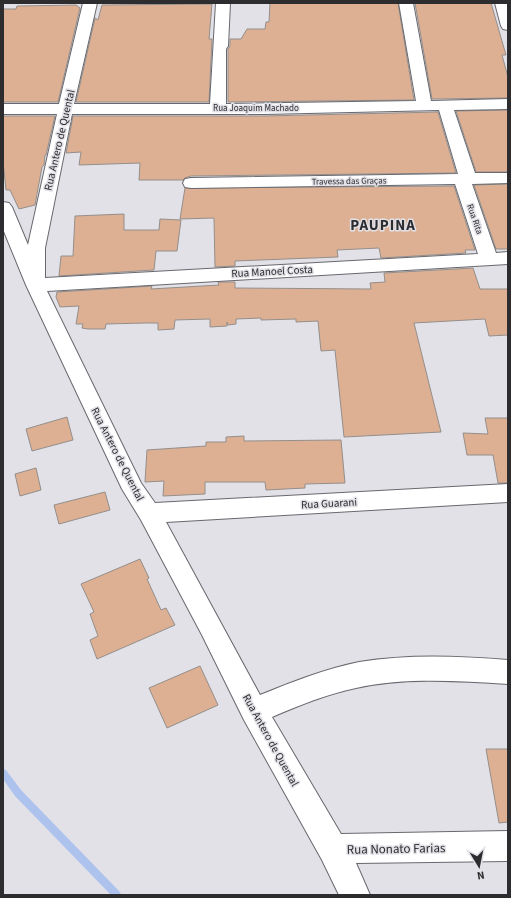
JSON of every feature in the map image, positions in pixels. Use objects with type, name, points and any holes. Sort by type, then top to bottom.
[{"type":"street","name":"Rua Antero de Quental","points":[[90,3],[50,172],[36,248],[35,285],[133,489],[149,513],[254,710],[333,849],[355,895]]},
{"type":"street","points":[[218,108],[223,3]]},
{"type":"street","points":[[406,3],[424,106]]},
{"type":"street","points":[[502,3],[508,26]]},
{"type":"street","name":"Rua Joaquim Machado","points":[[3,109],[445,106],[508,104]]},
{"type":"street","name":"Rua Rita","points":[[445,106],[489,258]]},
{"type":"street","name":"Travessa das Graças","points":[[191,183],[508,178]]},
{"type":"street","points":[[3,207],[35,285]]},
{"type":"street","name":"Rua Manoel Costa","points":[[35,285],[508,258]]},
{"type":"street","name":"Rua Guarani","points":[[149,513],[508,493]]},
{"type":"street","points":[[254,710],[324,684],[376,672],[460,668],[508,672]]},
{"type":"street","name":"Rua Nonato Farias","points":[[333,849],[508,846]]},
{"type":"building","points":[[270,3],[398,3],[414,100],[228,102],[228,49],[230,46],[230,39],[241,39],[247,29],[265,29],[266,22],[269,22]]},
{"type":"building","points":[[415,3],[491,3],[506,55],[502,55],[508,77],[508,98],[432,99]]},
{"type":"building","points":[[212,4],[209,39],[212,39],[209,102],[76,102],[95,18],[98,20],[102,5]]},
{"type":"building","points":[[76,5],[80,8],[58,102],[3,102],[3,9],[16,9],[17,6]]},
{"type":"building","points":[[508,110],[508,172],[476,172],[456,111]]},
{"type":"building","points":[[438,112],[456,173],[191,176],[183,180],[139,180],[140,163],[79,165],[81,152],[66,153],[73,116],[264,116]]},
{"type":"building","points":[[3,116],[55,116],[45,155],[44,165],[42,167],[35,205],[19,209],[10,190],[6,190],[3,161]]},
{"type":"building","points":[[508,184],[508,249],[496,249],[474,185]]},
{"type":"building","points":[[454,186],[475,250],[465,250],[466,253],[381,258],[379,248],[337,250],[338,257],[235,261],[235,266],[215,267],[214,218],[180,219],[185,188]]},
{"type":"building","points":[[124,214],[124,230],[159,230],[160,219],[181,220],[177,251],[156,251],[154,270],[59,276],[61,256],[73,256],[75,216]]},
{"type":"building","points":[[473,268],[480,289],[508,289],[508,335],[489,336],[485,319],[414,323],[441,432],[344,437],[335,350],[321,351],[318,321],[296,322],[296,319],[261,320],[261,318],[236,319],[236,324],[228,325],[227,322],[227,326],[210,327],[210,319],[175,320],[174,329],[158,330],[158,323],[145,323],[106,324],[105,329],[88,329],[82,328],[83,324],[76,324],[79,306],[60,307],[56,297],[57,292],[152,286],[151,289],[219,285],[218,282],[235,282],[235,288],[371,289],[370,283],[385,282],[384,273]]},
{"type":"building","points":[[67,417],[73,440],[32,451],[26,429]]},
{"type":"building","points":[[485,418],[508,418],[508,483],[498,483],[493,455],[467,455],[463,433],[488,434]]},
{"type":"building","points":[[244,436],[244,441],[341,440],[345,483],[305,484],[305,488],[266,490],[265,482],[205,482],[205,494],[163,496],[164,481],[145,482],[147,450],[206,446],[206,442],[226,442],[226,437]]},
{"type":"building","points":[[36,468],[41,490],[20,496],[15,474]]},
{"type":"building","points":[[105,492],[110,510],[59,524],[54,505]]},
{"type":"building","points":[[140,559],[161,610],[166,608],[175,625],[97,659],[90,640],[98,636],[90,614],[94,612],[81,584]]},
{"type":"building","points":[[200,666],[218,705],[167,728],[149,688]]},
{"type":"building","points":[[486,749],[508,749],[508,822],[499,823]]},
{"type":"waterway","points":[[3,773],[18,793],[117,895]]},
{"type":"district","name":"PAUPINA","points":[[383,225]]}]
